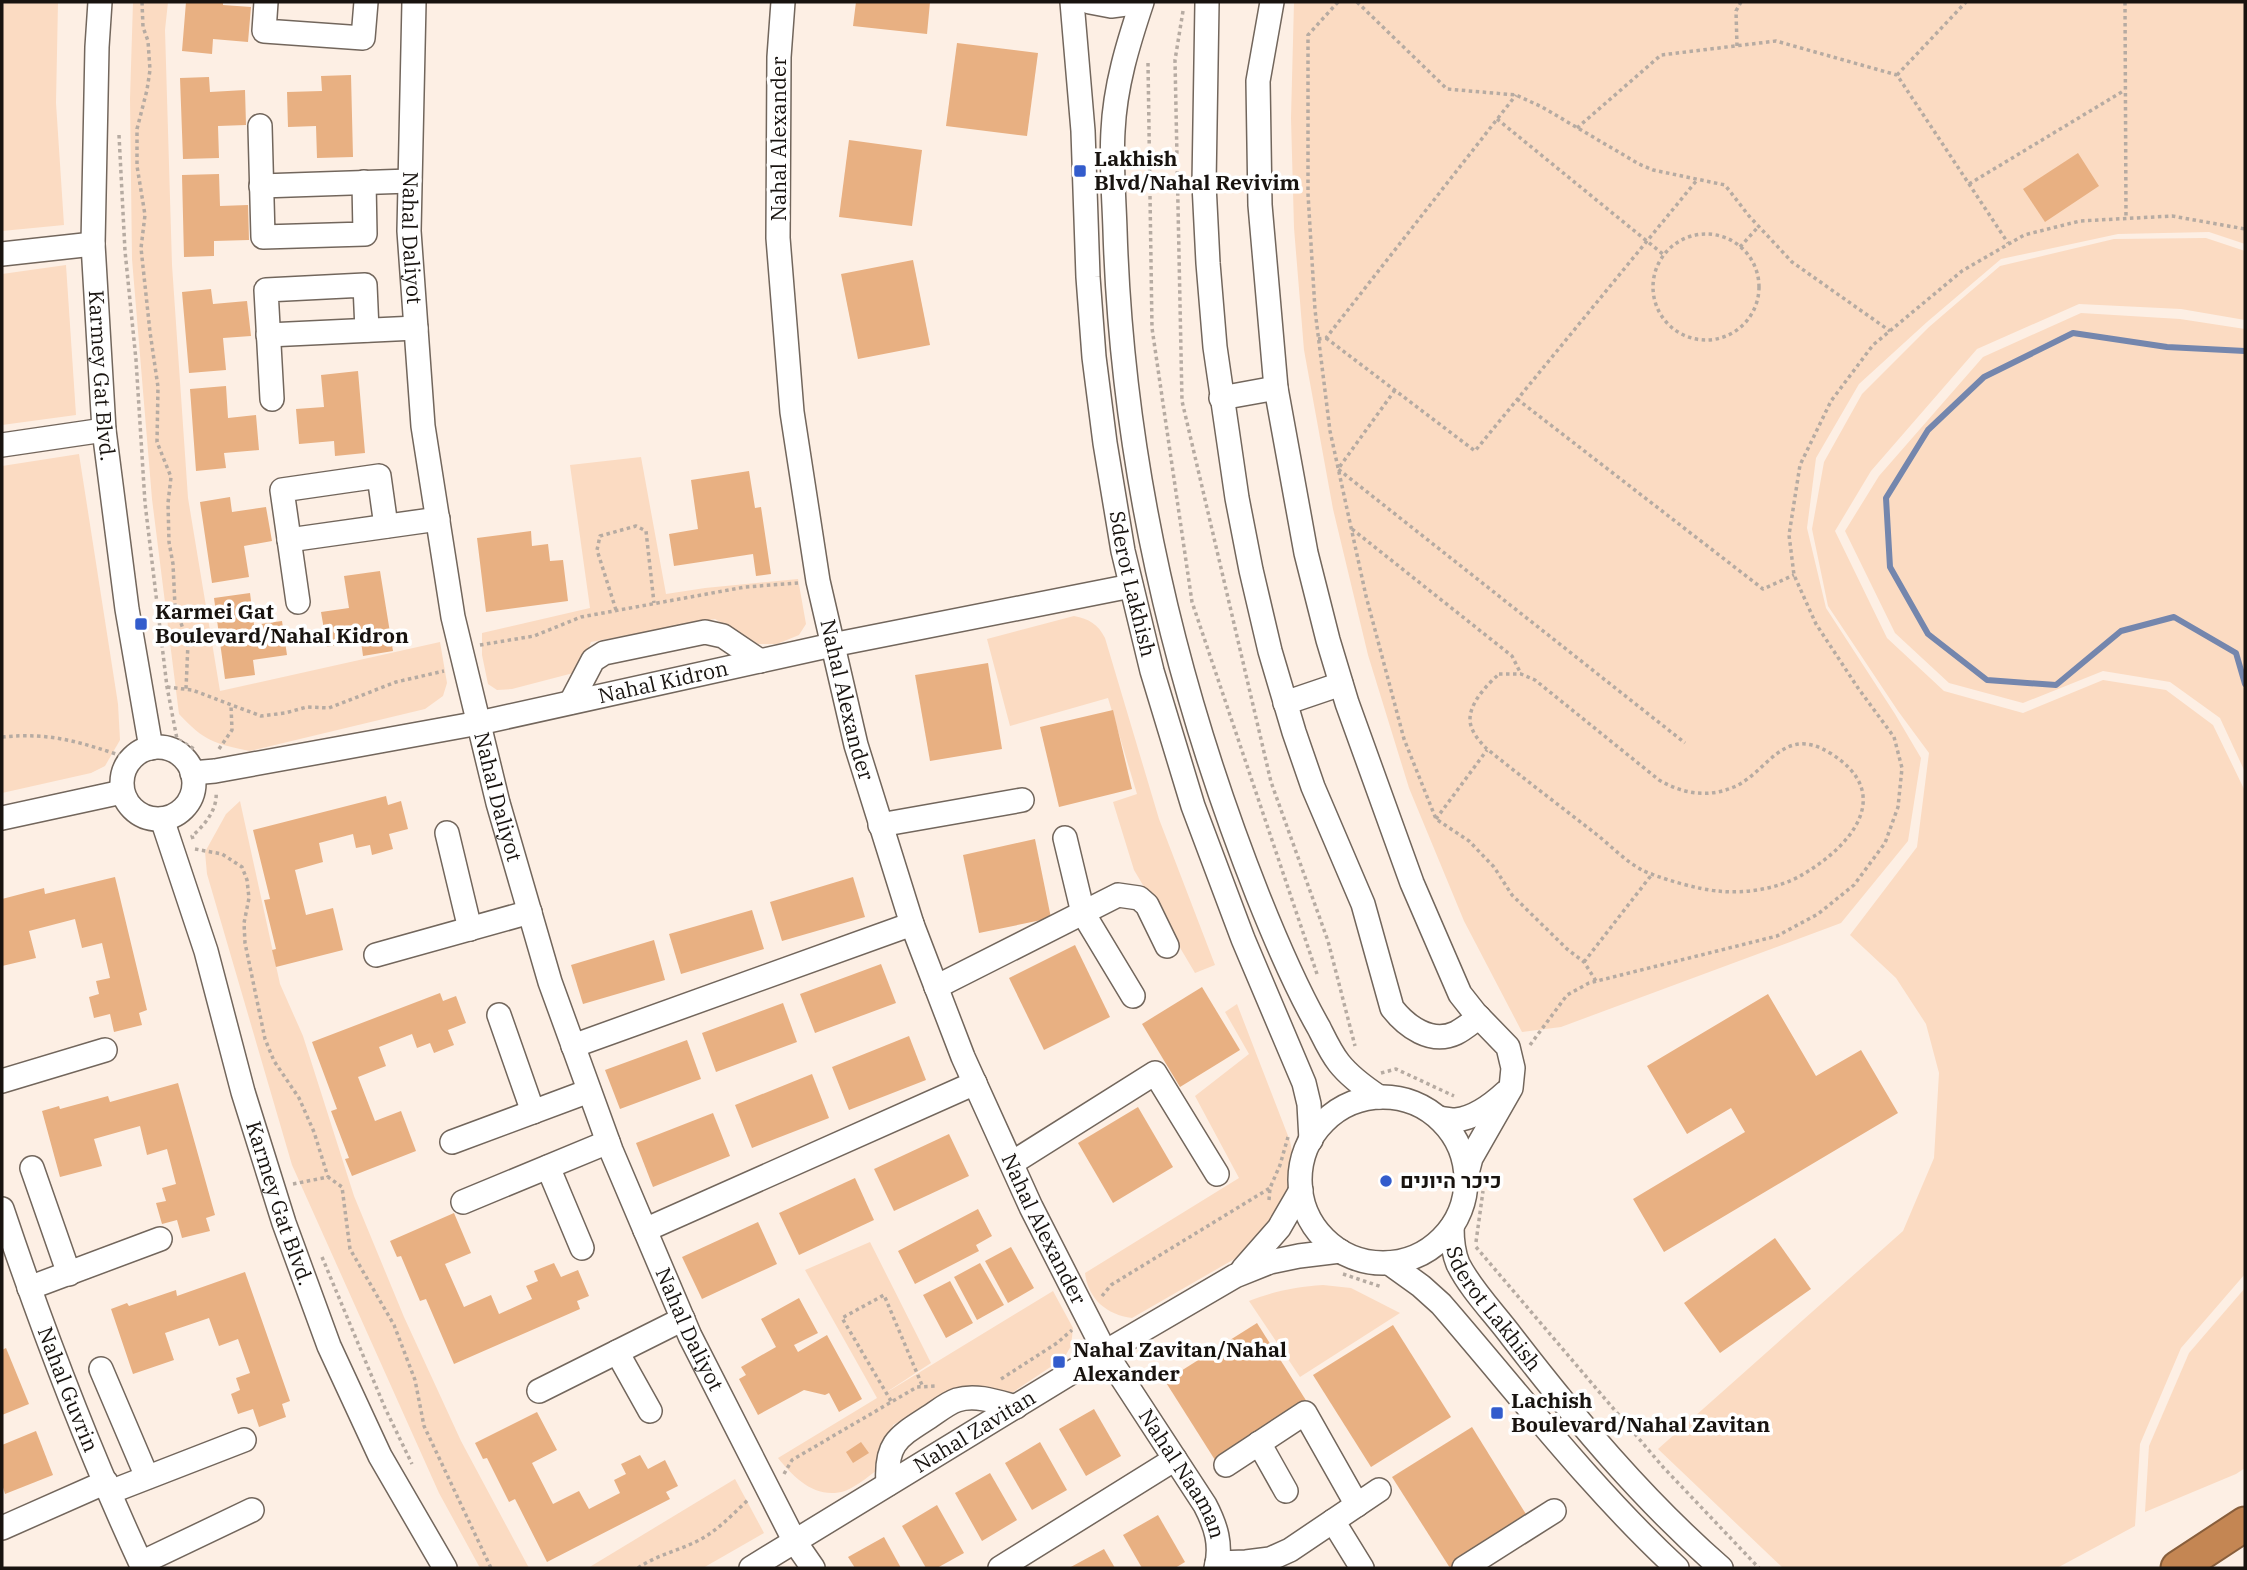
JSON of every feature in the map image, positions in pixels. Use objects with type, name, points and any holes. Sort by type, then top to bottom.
[{"type":"highway","points":[[2178,1568],[2245,1524]]},
{"type":"street","name":"Karmey Gat Blvd.","points":[[100,2],[96,47],[93,244],[104,430],[127,609],[151,748]]},
{"type":"street","points":[[266,2],[264,31],[363,38],[366,2]]},
{"type":"street","name":"Nahal Daliyot","points":[[414,2],[409,231],[424,426],[453,617],[498,803],[551,982],[608,1142],[683,1320],[795,1542]]},
{"type":"street","name":"Nahal Alexander","points":[[783,2],[779,57],[778,238],[792,412],[818,581],[832,645],[856,745],[880,825],[912,924],[963,1057],[1012,1163],[1093,1308],[1105,1352]]},
{"type":"street","name":"Sderot Lakhish","points":[[1072,2],[1083,131],[1088,277],[1094,357],[1109,469],[1131,586],[1168,729],[1193,806],[1243,939],[1304,1083],[1309,1104],[1311,1140]]},
{"type":"street","points":[[1090,2],[1111,6],[1142,2]]},
{"type":"street","name":"Sderot Lakhish","points":[[1142,2],[1122,63],[1113,131],[1117,275],[1123,354],[1134,439],[1159,578],[1199,732],[1266,916],[1310,1012],[1330,1048],[1340,1064],[1369,1090]]},
{"type":"street","points":[[1272,2],[1258,81],[1260,205],[1276,388],[1306,553],[1341,684],[1412,883],[1460,994],[1508,1047],[1512,1078],[1471,1158],[1475,1183],[1452,1227],[1438,1243],[1420,1255],[1389,1263],[1337,1261],[1310,1220],[1301,1189],[1303,1159],[1311,1140],[1328,1118],[1343,1107],[1360,1100],[1369,1090],[1417,1104],[1439,1118],[1456,1139],[1475,1183]]},
{"type":"street","points":[[1207,3],[1204,184],[1215,347],[1221,398],[1251,570],[1285,703],[1313,787],[1363,904],[1392,1008],[1413,1029],[1432,1036],[1445,1037],[1455,1034],[1479,1017]]},
{"type":"street","points":[[260,125],[263,237],[365,234],[364,182]]},
{"type":"street","points":[[261,186],[410,181]]},
{"type":"street","points":[[2,254],[93,244]]},
{"type":"street","points":[[272,399],[266,290],[365,285],[367,330]]},
{"type":"street","points":[[268,335],[416,328]]},
{"type":"street","points":[[1221,398],[1276,388]]},
{"type":"street","points":[[2,445],[104,430]]},
{"type":"street","points":[[298,602],[282,490],[379,476],[386,526]]},
{"type":"street","points":[[289,540],[438,519]]},
{"type":"street","name":"Nahal Kidron","points":[[192,773],[479,723],[832,645],[1131,586]]},
{"type":"street","points":[[571,702],[593,660],[604,653],[705,632],[723,636],[760,661]]},
{"type":"street","points":[[1285,703],[1341,684]]},
{"type":"street","points":[[151,748],[172,750],[188,763],[194,783],[188,803],[172,816],[162,819],[152,819],[133,810],[122,792],[125,769],[131,759],[151,748]]},
{"type":"street","points":[[2,818],[122,792]]},
{"type":"street","points":[[880,825],[1022,800]]},
{"type":"street","name":"Karmey Gat Blvd.","points":[[162,819],[206,951],[250,1116],[284,1223],[329,1346],[380,1456],[444,1568]]},
{"type":"street","points":[[447,833],[471,929]]},
{"type":"street","points":[[1065,838],[1083,913],[1133,996]]},
{"type":"street","points":[[936,987],[1118,895],[1139,898],[1147,905],[1167,946]]},
{"type":"street","points":[[376,955],[530,912]]},
{"type":"street","points":[[573,1046],[912,924]]},
{"type":"street","points":[[499,1015],[533,1112]]},
{"type":"street","points":[[2,1081],[105,1050]]},
{"type":"street","points":[[1012,1163],[1155,1073],[1217,1174]]},
{"type":"street","points":[[1439,1118],[1456,1120],[1489,1106],[1512,1078]]},
{"type":"street","points":[[645,1230],[975,1083]]},
{"type":"street","points":[[452,1142],[589,1091]]},
{"type":"street","points":[[463,1202],[608,1142]]},
{"type":"street","points":[[548,1167],[582,1248]]},
{"type":"street","points":[[32,1168],[69,1274]]},
{"type":"street","name":"Nahal Zavitan","points":[[1235,1276],[1279,1228],[1301,1189]]},
{"type":"street","name":"Nahal Guvrin","points":[[2,1209],[29,1288],[142,1566]]},
{"type":"street","name":"Sderot Lakhish","points":[[1452,1227],[1452,1245],[1466,1251],[1458,1264],[1553,1390],[1684,1536],[1721,1568]]},
{"type":"street","points":[[29,1288],[160,1240]]},
{"type":"street","name":"Nahal Zavitan","points":[[751,1568],[1235,1276],[1270,1262],[1299,1256],[1337,1261]]},
{"type":"street","name":"Sderot Lakhish","points":[[1389,1263],[1414,1280],[1447,1312],[1578,1468],[1677,1568]]},
{"type":"street","points":[[539,1391],[683,1320]]},
{"type":"street","points":[[617,1352],[650,1411]]},
{"type":"street","name":"Nahal Naaman","points":[[1105,1352],[1213,1520],[1219,1546],[1217,1565]]},
{"type":"street","points":[[102,1369],[147,1477]]},
{"type":"street","points":[[888,1484],[887,1470],[892,1446],[899,1436],[956,1400],[987,1399],[1016,1407]]},
{"type":"street","points":[[1226,1465],[1305,1413],[1357,1505]]},
{"type":"street","points":[[2,1528],[108,1487],[147,1477],[244,1440]]},
{"type":"street","points":[[1259,1443],[1286,1492]]},
{"type":"street","points":[[1000,1568],[1175,1459]]},
{"type":"street","points":[[1217,1565],[1270,1559],[1290,1550],[1379,1490]]},
{"type":"street","points":[[142,1566],[252,1510]]},
{"type":"street","points":[[1464,1568],[1554,1511]]},
{"type":"street","points":[[1333,1521],[1363,1568]]},
{"type":"street","points":[[795,1542],[813,1568]]},
{"type":"path","points":[[142,2],[142,27],[148,41],[150,70],[137,129],[137,166],[145,215],[141,248],[158,387],[157,442],[171,477],[168,503],[169,542],[175,606],[188,643],[186,689]]},
{"type":"path","points":[[1338,2],[1308,35],[1308,194],[1318,339],[1330,431],[1366,596],[1404,739],[1436,818],[1469,841],[1494,867],[1513,895],[1567,949],[1584,962],[1596,981]]},
{"type":"path","points":[[1357,2],[1447,89],[1516,95],[1639,164],[1653,170],[1725,185],[1792,262],[1890,331]]},
{"type":"path","points":[[1737,46],[1736,11],[1741,2]]},
{"type":"path","points":[[1897,75],[1966,2]]},
{"type":"path","points":[[2125,2],[2126,218]]},
{"type":"path","points":[[1130,38],[1148,52],[1152,328],[1192,602],[1318,976]]},
{"type":"path","points":[[1577,128],[1661,55],[1776,41],[1897,75],[2009,243]]},
{"type":"path","points":[[1969,184],[2125,90]]},
{"type":"path","points":[[1326,338],[1516,95]]},
{"type":"path","points":[[1497,119],[1664,255]]},
{"type":"path","points":[[118,125],[145,503],[167,687],[186,689],[261,716],[307,708],[329,708],[463,657],[534,636],[581,617],[745,587],[818,581]]},
{"type":"path","points":[[1318,339],[1326,338],[1475,451],[1697,179]]},
{"type":"path","points":[[1512,1078],[1567,995],[1596,981],[1777,936],[1818,914],[1854,885],[1885,843],[1898,807],[1902,768],[1894,737],[1816,624],[1794,575],[1789,535],[1800,465],[1831,401],[1873,345],[1962,271],[2024,235],[2080,221],[2172,216],[2245,229]]},
{"type":"path","points":[[1740,247],[1759,226]]},
{"type":"path","points":[[1701,234],[1719,236],[1740,247],[1749,256],[1757,272],[1759,290],[1755,306],[1746,321],[1734,333],[1718,339],[1701,340],[1684,336],[1670,327],[1659,313],[1653,297],[1653,280],[1658,264],[1669,249],[1684,239],[1701,234]]},
{"type":"path","points":[[1338,469],[1395,390]]},
{"type":"path","points":[[1517,399],[1763,589],[1794,575]]},
{"type":"path","points":[[1338,469],[1685,743]]},
{"type":"path","points":[[616,610],[597,550],[600,536],[636,526],[646,531],[654,603]]},
{"type":"path","points":[[1351,529],[1512,656],[1521,674]]},
{"type":"path","points":[[1499,674],[1521,674],[1535,680],[1659,780],[1676,790],[1693,794],[1713,793],[1735,787],[1789,746],[1810,745],[1826,750],[1846,763],[1861,784],[1864,806],[1855,830],[1829,857],[1798,877],[1761,890],[1718,891],[1642,870],[1487,750],[1476,737],[1470,721],[1475,702],[1499,674]]},
{"type":"path","points":[[218,752],[232,730],[231,706]]},
{"type":"path","points":[[2,737],[27,734],[76,740],[131,759]]},
{"type":"path","points":[[1436,818],[1487,750]]},
{"type":"path","points":[[172,844],[222,854],[242,867],[249,898],[244,923],[245,943],[265,1039],[274,1061],[299,1098],[314,1132],[328,1177],[342,1187],[350,1249],[394,1325],[415,1380],[424,1426],[491,1568]]},
{"type":"path","points":[[196,849],[199,862]]},
{"type":"path","points":[[1584,962],[1653,873]]},
{"type":"path","points":[[1369,1090],[1378,1073],[1396,1069],[1463,1101],[1472,1114]]},
{"type":"path","points":[[1279,1228],[1269,1208],[1270,1188],[1295,1118],[1301,1107],[1309,1104]]},
{"type":"path","points":[[297,1196],[291,1184],[328,1177]]},
{"type":"path","points":[[1475,1183],[1479,1215],[1466,1251],[1494,1269],[1662,1467],[1759,1568]]},
{"type":"path","points":[[995,1383],[1057,1343],[1093,1308],[1111,1285],[1270,1188]]},
{"type":"path","points":[[317,1246],[385,1408],[417,1474]]},
{"type":"path","points":[[1337,1261],[1394,1291],[1414,1280]]},
{"type":"path","points":[[892,1402],[842,1318],[884,1295],[922,1385]]},
{"type":"path","points":[[638,1568],[652,1558],[701,1540],[768,1488],[792,1460],[922,1385],[947,1387]]},
{"type":"shaded area","points":[[2,2],[58,2],[56,103],[64,225],[2,231]]},
{"type":"shaded area","points":[[133,2],[168,2],[165,30],[172,265],[188,498],[220,691],[440,642],[447,683],[443,696],[425,709],[250,751],[203,736],[179,714],[152,499],[132,259],[130,99]]},
{"type":"shaded area","points":[[1294,2],[2245,2],[2245,244],[2209,232],[2118,234],[2001,259],[1859,384],[1816,458],[1807,528],[1826,608],[1921,758],[1908,841],[1841,923],[1561,1027],[1522,1032],[1464,921],[1409,788],[1368,655],[1333,509],[1304,350],[1294,228],[1291,118]]},
{"type":"shaded area","points":[[2206,238],[2245,251],[2245,320],[2181,309],[2079,304],[1977,349],[1871,471],[1835,531],[1887,638],[1944,691],[2023,713],[2103,680],[2166,690],[2213,725],[2245,791],[2245,1274],[2181,1348],[2140,1444],[2135,1526],[2057,1568],[1783,1568],[1658,1449],[1903,1231],[1934,1158],[1939,1073],[1926,1024],[1896,978],[1850,935],[1917,847],[1929,753],[1828,606],[1812,529],[1824,462],[1862,394],[1929,327],[2000,266],[2114,239]]},
{"type":"shaded area","points":[[66,265],[76,415],[2,425],[2,274]]},
{"type":"shaded area","points":[[2081,313],[2180,319],[2245,329],[2245,772],[2220,718],[2170,682],[2103,671],[2023,703],[1949,683],[1895,633],[1845,531],[1879,476],[1983,357]]},
{"type":"shaded area","points":[[79,454],[118,704],[120,740],[105,766],[91,773],[2,793],[2,466]]},
{"type":"shaded area","points":[[641,457],[666,594],[798,579],[806,624],[799,635],[777,644],[758,644],[715,619],[591,642],[581,671],[512,689],[497,690],[488,684],[482,655],[482,633],[590,608],[570,465]]},
{"type":"shaded area","points":[[1074,616],[1092,623],[1105,638],[1159,819],[1215,965],[1195,973],[1134,870],[1113,802],[1137,794],[1108,698],[1010,726],[987,639]]},
{"type":"shaded area","points":[[240,801],[280,984],[303,1036],[354,1196],[404,1317],[461,1441],[529,1568],[480,1568],[439,1493],[292,1165],[207,874],[205,852],[226,814]]},
{"type":"shaded area","points":[[1237,1004],[1290,1141],[1294,1162],[1285,1199],[1266,1233],[1243,1254],[1132,1318],[1115,1313],[1095,1298],[1085,1273],[1239,1178],[1195,1096],[1249,1054],[1225,1012]]},
{"type":"shaded area","points":[[870,1242],[931,1363],[879,1397],[1053,1291],[1073,1328],[1071,1346],[1064,1358],[1013,1392],[952,1391],[893,1425],[883,1466],[860,1483],[834,1493],[815,1490],[799,1480],[778,1458],[877,1398],[805,1270]]},
{"type":"shaded area","points":[[1323,1285],[1351,1288],[1400,1313],[1300,1377],[1249,1301],[1285,1290]]},
{"type":"shaded area","points":[[2245,1288],[2245,1468],[2145,1512],[2149,1446],[2189,1353]]},
{"type":"shaded area","points":[[735,1479],[764,1533],[703,1568],[588,1568]]},
{"type":"building","points":[[186,2],[223,2],[223,5],[251,7],[248,42],[213,39],[212,54],[182,51]]},
{"type":"building","points":[[856,2],[930,2],[927,34],[853,26]]},
{"type":"building","points":[[957,43],[1038,53],[1027,136],[946,126]]},
{"type":"building","points":[[351,75],[353,157],[317,158],[316,126],[288,127],[287,92],[322,91],[321,76]]},
{"type":"building","points":[[209,77],[210,92],[245,90],[246,125],[218,126],[219,158],[183,159],[180,78]]},
{"type":"building","points":[[849,140],[922,150],[912,226],[839,217]]},
{"type":"building","points":[[2078,153],[2099,186],[2045,222],[2023,189]]},
{"type":"building","points":[[219,174],[220,206],[248,205],[249,240],[214,241],[214,256],[184,257],[182,175]]},
{"type":"building","points":[[913,260],[930,345],[858,359],[841,274]]},
{"type":"building","points":[[211,289],[213,304],[247,301],[251,336],[223,338],[226,370],[189,373],[182,292]]},
{"type":"building","points":[[358,371],[365,453],[335,456],[334,441],[299,444],[296,409],[324,407],[321,375]]},
{"type":"building","points":[[226,386],[228,418],[256,415],[259,450],[224,453],[226,468],[196,471],[190,389]]},
{"type":"building","points":[[749,471],[755,508],[761,507],[771,574],[756,576],[753,554],[674,566],[669,534],[698,529],[691,480]]},
{"type":"building","points":[[230,497],[232,512],[266,507],[272,541],[244,546],[249,577],[212,583],[200,502]]},
{"type":"building","points":[[531,531],[532,546],[548,544],[550,561],[563,560],[568,601],[486,612],[477,538]]},
{"type":"building","points":[[380,571],[393,651],[363,656],[361,641],[327,647],[321,612],[349,608],[344,576]]},
{"type":"building","points":[[250,593],[254,625],[282,621],[287,655],[253,660],[255,675],[225,679],[214,598]]},
{"type":"building","points":[[988,663],[1002,749],[930,761],[915,675]]},
{"type":"building","points":[[1113,710],[1132,789],[1059,807],[1040,727]]},
{"type":"building","points":[[386,796],[388,805],[401,801],[408,829],[389,834],[393,849],[372,855],[370,845],[356,848],[353,834],[319,843],[323,862],[295,870],[306,915],[333,908],[343,950],[276,967],[272,950],[276,949],[264,900],[270,899],[253,830]]},
{"type":"building","points":[[1035,839],[1051,918],[979,933],[963,855]]},
{"type":"building","points":[[115,877],[147,1010],[139,1013],[142,1025],[114,1032],[110,1014],[94,1018],[89,997],[99,994],[96,981],[110,978],[102,943],[82,948],[75,919],[29,931],[36,958],[2,966],[2,899],[44,888],[45,894]]},
{"type":"building","points":[[853,877],[865,917],[782,941],[770,902]]},
{"type":"building","points":[[752,910],[764,949],[681,974],[669,934]]},
{"type":"building","points":[[654,940],[665,980],[583,1004],[571,965]]},
{"type":"building","points":[[1075,945],[1110,1017],[1044,1050],[1009,978]]},
{"type":"building","points":[[881,964],[896,1003],[815,1033],[800,994]]},
{"type":"building","points":[[1202,987],[1240,1050],[1180,1087],[1142,1024]]},
{"type":"building","points":[[440,993],[443,1001],[456,996],[466,1023],[448,1030],[454,1045],[434,1053],[430,1043],[417,1048],[412,1034],[379,1047],[386,1066],[358,1077],[375,1121],[401,1111],[416,1151],[352,1176],[345,1159],[349,1158],[331,1111],[337,1109],[312,1042]]},
{"type":"building","points":[[1768,994],[1816,1076],[1861,1050],[1898,1113],[1664,1252],[1633,1199],[1745,1132],[1731,1108],[1687,1134],[1647,1066]]},
{"type":"building","points":[[783,1003],[797,1042],[716,1072],[702,1033]]},
{"type":"building","points":[[909,1036],[926,1080],[849,1110],[832,1067]]},
{"type":"building","points":[[687,1040],[701,1079],[620,1109],[605,1070]]},
{"type":"building","points":[[812,1074],[829,1118],[752,1148],[735,1105]]},
{"type":"building","points":[[178,1083],[215,1215],[206,1218],[210,1231],[182,1238],[177,1220],[162,1224],[156,1203],[166,1201],[162,1188],[176,1184],[167,1149],[147,1155],[140,1126],[94,1139],[102,1166],[60,1177],[42,1111],[108,1096],[110,1102]]},
{"type":"building","points":[[1138,1107],[1173,1167],[1113,1203],[1078,1143]]},
{"type":"building","points":[[713,1113],[730,1156],[653,1187],[636,1143]]},
{"type":"building","points":[[949,1134],[969,1176],[894,1211],[874,1169]]},
{"type":"building","points":[[855,1178],[874,1220],[799,1255],[779,1213]]},
{"type":"building","points":[[978,1209],[992,1236],[976,1245],[979,1251],[915,1284],[898,1251]]},
{"type":"building","points":[[454,1213],[471,1253],[445,1264],[464,1307],[491,1295],[499,1314],[532,1299],[526,1286],[538,1281],[534,1271],[554,1263],[561,1277],[578,1270],[589,1296],[577,1301],[580,1309],[454,1364],[426,1299],[420,1301],[401,1256],[397,1257],[390,1241]]},
{"type":"building","points":[[758,1222],[777,1264],[702,1299],[682,1257]]},
{"type":"building","points":[[1775,1238],[1811,1289],[1720,1353],[1684,1303]]},
{"type":"building","points":[[1011,1247],[1034,1288],[1008,1303],[985,1261]]},
{"type":"building","points":[[980,1263],[1004,1305],[977,1320],[954,1277]]},
{"type":"building","points":[[245,1272],[290,1401],[282,1404],[286,1417],[259,1427],[253,1409],[238,1414],[231,1394],[240,1390],[236,1378],[250,1373],[238,1339],[219,1346],[209,1318],[165,1333],[174,1360],[133,1374],[111,1309],[127,1303],[129,1306],[176,1290],[177,1296]]},
{"type":"building","points":[[950,1281],[973,1323],[946,1338],[923,1295]]},
{"type":"building","points":[[799,1298],[818,1333],[794,1345],[798,1352],[827,1335],[862,1399],[839,1412],[829,1393],[825,1395],[804,1390],[758,1415],[739,1379],[746,1375],[741,1367],[776,1347],[761,1319]]},
{"type":"building","points":[[1257,1323],[1307,1402],[1215,1460],[1165,1381]]},
{"type":"building","points":[[1393,1325],[1451,1417],[1371,1467],[1313,1375]]},
{"type":"building","points":[[6,1348],[29,1404],[2,1415],[2,1350]]},
{"type":"building","points":[[1094,1409],[1121,1456],[1086,1476],[1059,1429]]},
{"type":"building","points":[[537,1412],[557,1450],[532,1463],[553,1504],[579,1491],[589,1509],[620,1493],[614,1480],[626,1474],[621,1464],[640,1455],[648,1469],[665,1460],[678,1486],[666,1492],[670,1499],[547,1562],[515,1499],[509,1502],[487,1458],[483,1459],[475,1443]]},
{"type":"building","points":[[1472,1427],[1529,1519],[1450,1568],[1392,1477]]},
{"type":"building","points":[[36,1431],[53,1475],[5,1494],[2,1484],[2,1445]]},
{"type":"building","points":[[861,1442],[869,1453],[853,1463],[846,1452]]},
{"type":"building","points":[[1040,1442],[1067,1490],[1032,1510],[1005,1463]]},
{"type":"building","points":[[990,1473],[1017,1520],[982,1541],[955,1493]]},
{"type":"building","points":[[937,1505],[964,1553],[937,1568],[926,1568],[902,1526]]},
{"type":"building","points":[[1158,1515],[1185,1562],[1175,1568],[1142,1568],[1123,1535]]},
{"type":"building","points":[[884,1537],[901,1568],[855,1568],[848,1557]]},
{"type":"building","points":[[1104,1549],[1115,1568],[1069,1568]]},
{"type":"waterway","points":[[2245,351],[2167,347],[2073,333],[1984,377],[1928,430],[1886,498],[1890,567],[1928,634],[1987,680],[2056,685],[2121,631],[2174,617],[2236,653],[2245,684]]},
{"type":"place","name":"Lakhish Blvd/Nahal Revivim","points":[[1080,171]]},
{"type":"place","name":"Karmei Gat Boulevard/Nahal Kidron","points":[[141,624]]},
{"type":"place","name":"כיכר היונים","points":[[1386,1181]]},
{"type":"place","name":"Nahal Zavitan/Nahal Alexander","points":[[1059,1362]]},
{"type":"place","name":"Lachish Boulevard/Nahal Zavitan","points":[[1497,1413]]}]
